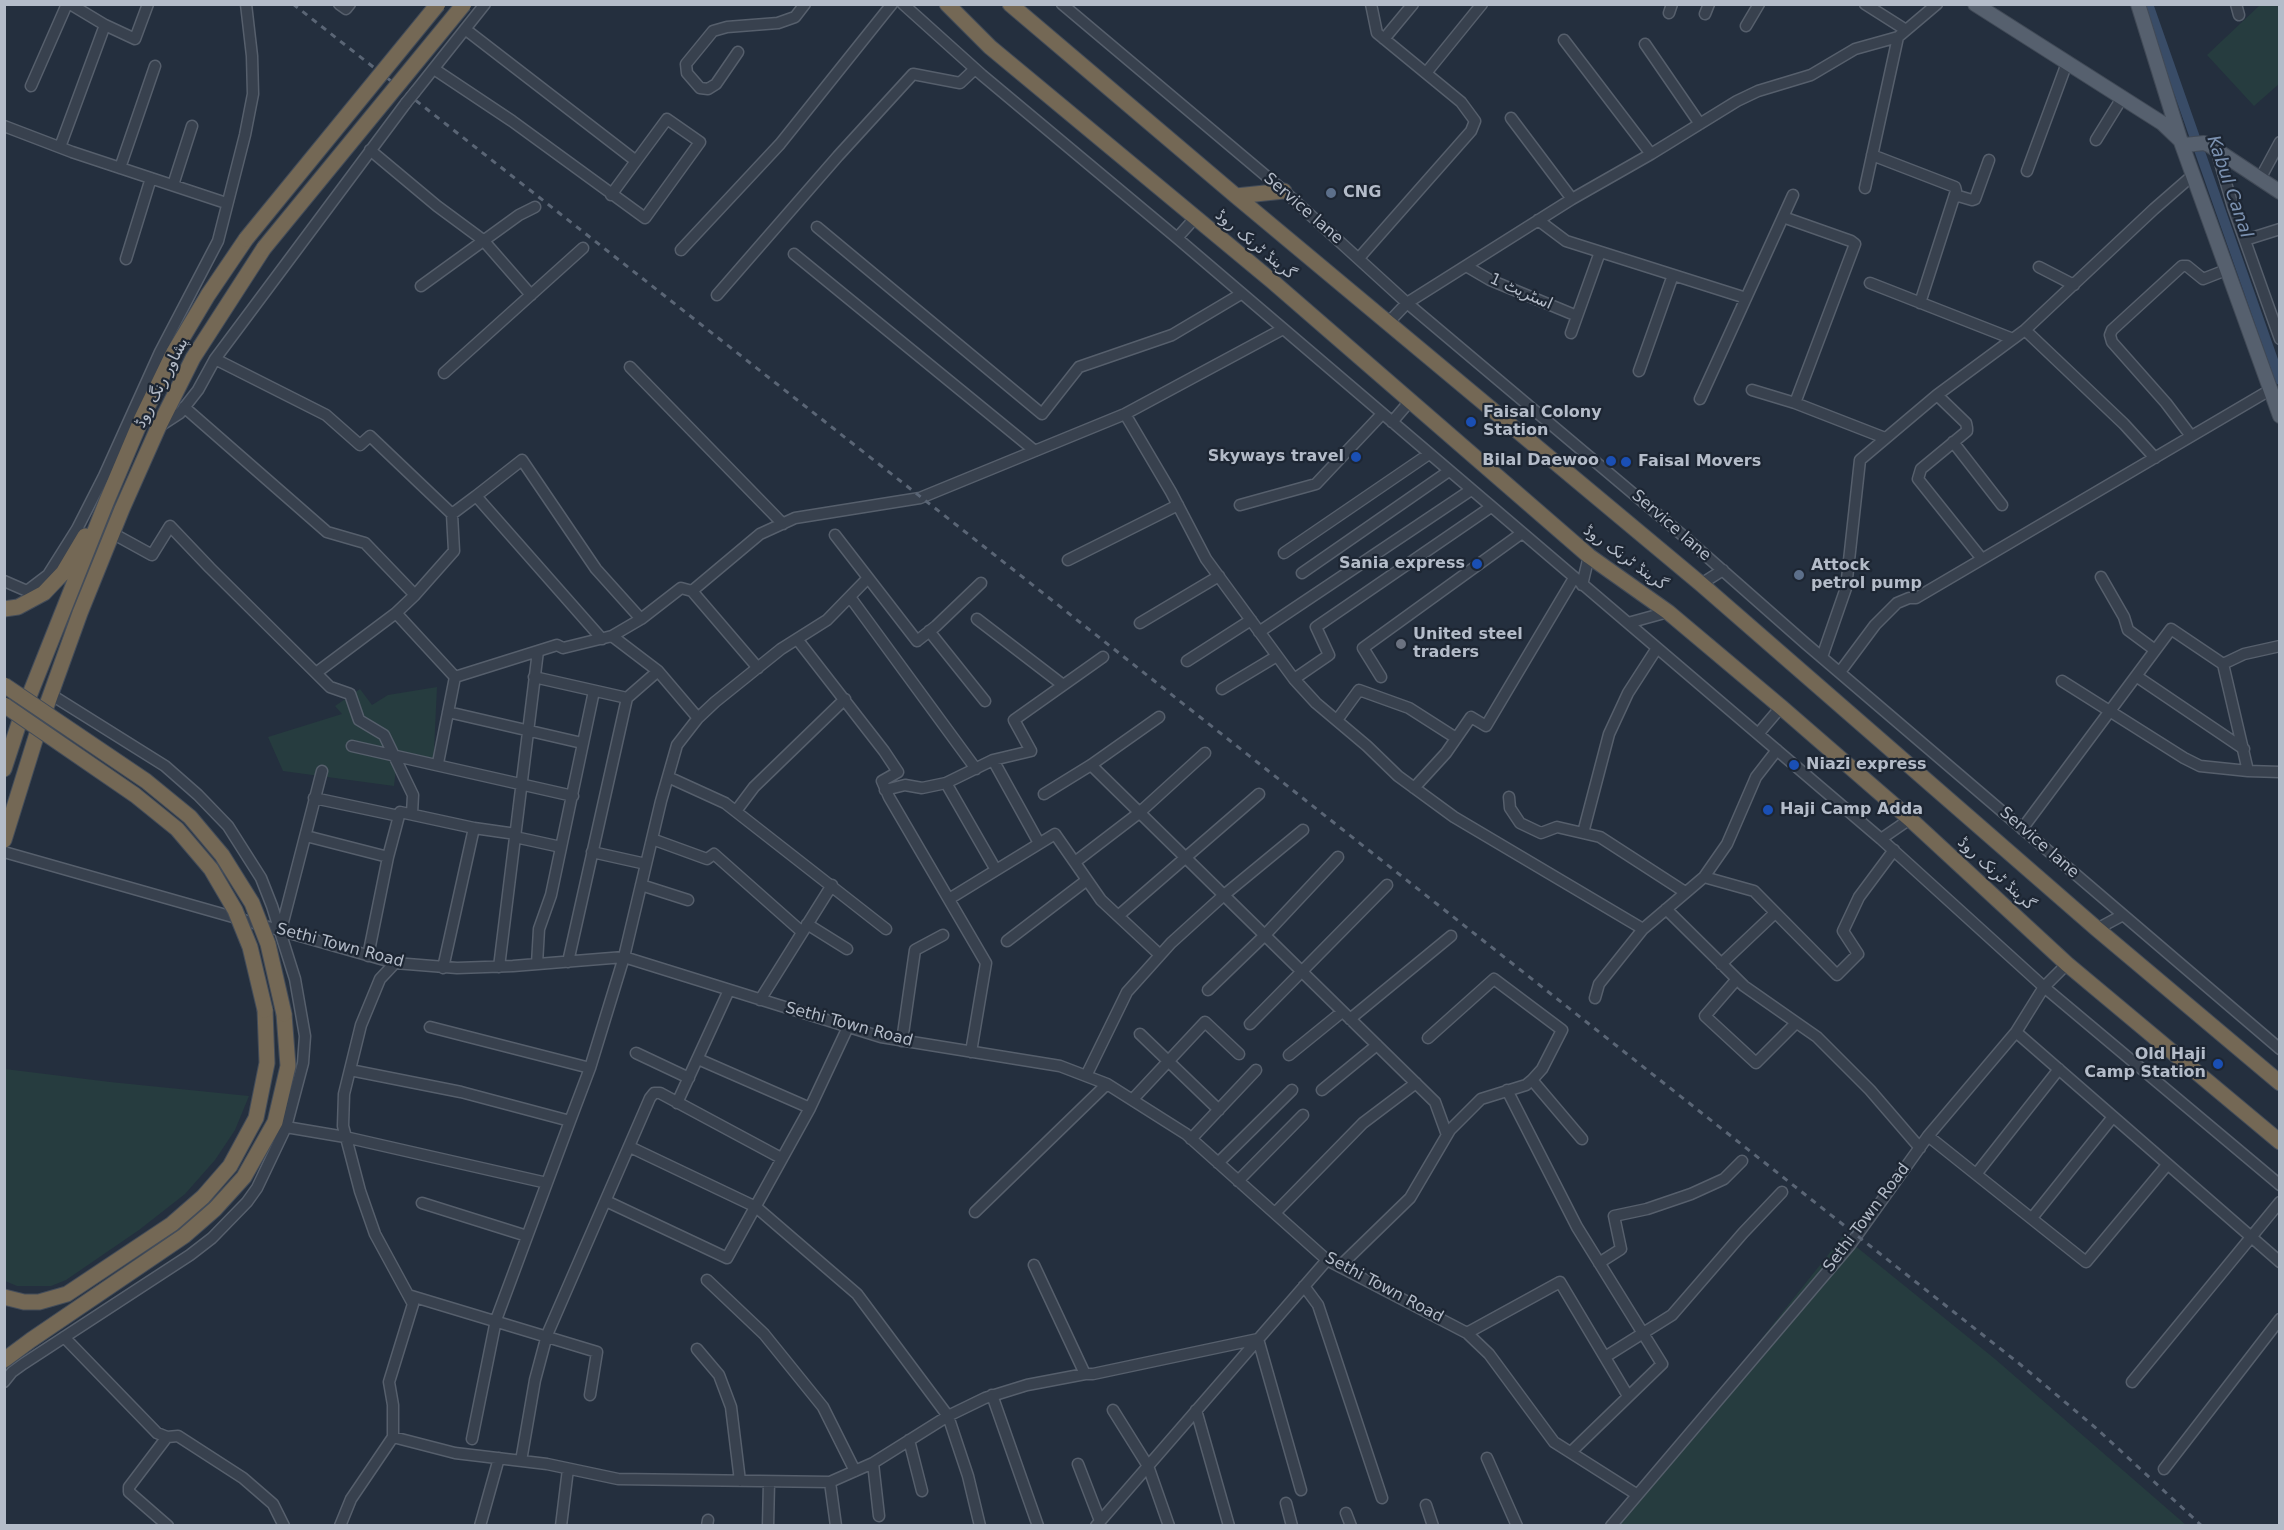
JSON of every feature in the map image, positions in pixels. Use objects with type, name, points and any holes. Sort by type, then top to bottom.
[{"type":"highway","name":"پشاور رنگ روڈ","points":[[4,769],[22,714],[106,503],[112,474],[174,352],[208,295],[246,239],[438,4]]},
{"type":"highway","name":"پشاور رنگ روڈ","points":[[4,840],[80,613],[158,428],[193,358],[264,248],[464,4]]},
{"type":"highway","points":[[938,4],[990,47]]},
{"type":"highway","name":"گرینڈ ٹرنک روڈ","points":[[947,4],[990,47],[1195,218],[1589,556],[1668,612],[1782,707],[1910,819],[2067,964],[2280,1142]]},
{"type":"highway","name":"گرینڈ ٹرنک روڈ","points":[[1014,7],[1236,196],[1701,584],[2097,929],[2280,1083]]},
{"type":"highway","points":[[1236,196],[1284,191]]},
{"type":"highway","points":[[4,609],[18,607],[44,594],[63,573],[106,503]]},
{"type":"highway","points":[[4,685],[146,781],[190,817],[216,847],[252,903],[268,944],[284,1014],[288,1066],[275,1122],[244,1177],[215,1209],[184,1236],[4,1360]]},
{"type":"highway","points":[[4,705],[135,795],[184,837],[211,869],[235,910],[250,947],[265,1010],[267,1063],[255,1118],[230,1166],[203,1197],[172,1224],[67,1294],[39,1302],[24,1302],[4,1296]]},
{"type":"main road","points":[[2138,4],[2185,144],[2193,175],[2280,416]]},
{"type":"main road","points":[[1984,7],[2162,123],[2185,144],[2210,146],[2280,192]]},
{"type":"street","points":[[31,86],[69,4],[105,26],[135,39],[148,4]]},
{"type":"street","points":[[4,581],[27,591],[48,575],[112,474],[160,352],[218,240],[253,94],[252,56],[246,4]]},
{"type":"street","points":[[339,4],[346,9],[350,4]]},
{"type":"street","points":[[158,428],[180,413],[198,390],[215,359],[370,150],[485,4]]},
{"type":"street","points":[[738,52],[716,84],[708,89],[700,88],[687,73],[686,64],[713,32],[727,27],[778,23],[795,17],[805,4]]},
{"type":"street","points":[[681,250],[787,135],[892,4]]},
{"type":"street","points":[[903,4],[975,69],[1177,238],[1894,850],[2044,987],[2280,1185]]},
{"type":"street","name":"Service lane","points":[[1062,4],[1284,191],[1407,303],[1723,570],[2280,1049]]},
{"type":"street","points":[[1359,258],[1474,126],[1475,121],[1471,112],[1374,28],[1371,4]]},
{"type":"street","points":[[1384,39],[1413,4]]},
{"type":"street","points":[[1426,73],[1482,4]]},
{"type":"street","points":[[1746,26],[1759,4]]},
{"type":"street","points":[[1865,4],[1902,34]]},
{"type":"street","points":[[1388,323],[1407,303],[1572,199],[1651,154],[1737,100],[1758,91],[1801,79],[1855,49],[1902,34],[1937,4]]},
{"type":"street","points":[[60,147],[105,26]]},
{"type":"street","points":[[465,29],[636,161]]},
{"type":"street","points":[[1865,188],[1902,34]]},
{"type":"street","points":[[1564,40],[1651,154]]},
{"type":"street","points":[[1645,44],[1700,124]]},
{"type":"street","points":[[2027,171],[2067,63]]},
{"type":"street","points":[[120,168],[154,66]]},
{"type":"street","points":[[434,69],[512,121],[611,195],[645,218],[700,142],[667,119],[611,195]]},
{"type":"street","points":[[717,295],[913,74],[960,83],[975,69]]},
{"type":"street","points":[[2096,140],[2122,98]]},
{"type":"street","points":[[1511,118],[1572,199]]},
{"type":"street","points":[[4,126],[226,203]]},
{"type":"street","points":[[173,185],[192,126]]},
{"type":"street","points":[[2260,179],[2280,142]]},
{"type":"street","points":[[2210,146],[2276,317],[2280,339]]},
{"type":"street","points":[[370,150],[437,206],[483,240],[531,295]]},
{"type":"street","points":[[1872,155],[1955,187],[1920,303]]},
{"type":"street","points":[[1954,195],[1975,199],[1989,160]]},
{"type":"street","points":[[1822,657],[1846,588],[1860,460],[1937,395],[2025,330],[2193,175]]},
{"type":"street","points":[[126,259],[151,178]]},
{"type":"street","points":[[1700,399],[1794,195]]},
{"type":"street","points":[[421,286],[519,214],[535,207]]},
{"type":"street","points":[[1177,238],[1195,218]]},
{"type":"street","points":[[1783,218],[1855,244],[1795,403]]},
{"type":"street","points":[[1538,220],[1566,241],[1746,298]]},
{"type":"street","points":[[817,227],[1042,414],[1079,367],[1172,335],[1241,294]]},
{"type":"street","points":[[2245,240],[2280,229]]},
{"type":"street","points":[[444,373],[583,248]]},
{"type":"street","points":[[1571,333],[1600,252]]},
{"type":"street","points":[[794,254],[1035,451]]},
{"type":"street","name":"اسٹریٹ 1","points":[[1466,266],[1490,280],[1577,316]]},
{"type":"street","points":[[2191,436],[2166,403],[2112,342],[2110,335],[2112,330],[2182,266],[2187,266],[2203,279],[2226,270]]},
{"type":"street","points":[[2039,267],[2074,285]]},
{"type":"street","points":[[1639,371],[1673,275]]},
{"type":"street","points":[[1870,283],[2013,339]]},
{"type":"street","points":[[692,591],[760,534],[795,519],[920,498],[1125,414],[1283,329]]},
{"type":"street","points":[[2025,330],[2124,424],[2155,458]]},
{"type":"street","points":[[215,359],[326,415],[360,445],[370,436],[452,514],[454,551],[396,613],[316,673]]},
{"type":"street","points":[[630,367],[783,524]]},
{"type":"street","points":[[1752,390],[1795,403],[1885,438]]},
{"type":"street","points":[[1840,672],[1875,626],[1897,603],[1909,597],[1916,598],[2271,390]]},
{"type":"street","points":[[1937,395],[1966,423],[1967,431],[1921,469],[1918,479],[1982,559]]},
{"type":"street","points":[[1392,422],[1410,401]]},
{"type":"street","points":[[184,407],[327,532],[365,543],[415,595]]},
{"type":"street","points":[[1125,414],[1178,504],[1206,559],[1294,680],[1316,703],[1398,776],[1454,817],[1643,929]]},
{"type":"street","points":[[1240,505],[1316,484],[1383,414]]},
{"type":"street","points":[[1953,442],[2002,504]]},
{"type":"street","points":[[1284,553],[1430,454]]},
{"type":"street","points":[[452,514],[522,460],[596,569],[641,619]]},
{"type":"street","points":[[1302,573],[1449,471]]},
{"type":"street","points":[[1259,632],[1471,490]]},
{"type":"street","points":[[476,496],[607,637],[658,671],[698,718]]},
{"type":"street","points":[[1068,560],[1178,504]]},
{"type":"street","points":[[1294,680],[1329,655],[1316,627],[1491,507]]},
{"type":"street","points":[[112,533],[152,555],[170,526],[330,687],[350,694],[359,720],[384,735],[414,795],[412,814]]},
{"type":"street","points":[[1381,677],[1363,648],[1522,533]]},
{"type":"street","points":[[835,535],[917,641],[981,583]]},
{"type":"street","points":[[1414,788],[1446,753],[1471,717],[1486,726],[1578,582],[1589,556]]},
{"type":"street","points":[[1701,584],[1723,570]]},
{"type":"street","points":[[1140,623],[1219,576]]},
{"type":"street","points":[[472,1439],[496,1320],[590,1068],[624,957],[677,745],[698,718],[758,668],[827,620],[868,578]]},
{"type":"street","points":[[2101,578],[2124,617],[2128,630],[2155,650]]},
{"type":"street","points":[[454,677],[557,645],[563,648],[607,637],[641,619],[681,588],[692,591],[758,668]]},
{"type":"street","points":[[850,597],[976,769]]},
{"type":"street","points":[[1628,623],[1668,612]]},
{"type":"street","points":[[396,613],[454,677]]},
{"type":"street","points":[[977,619],[1063,685]]},
{"type":"street","points":[[1187,661],[1251,620]]},
{"type":"street","points":[[2022,829],[2171,629],[2223,664],[2248,771]]},
{"type":"street","points":[[929,630],[985,701]]},
{"type":"street","points":[[797,639],[845,699],[898,772],[882,781],[885,790],[986,963],[971,1052]]},
{"type":"street","points":[[2223,664],[2244,654],[2280,646]]},
{"type":"street","points":[[1583,833],[1609,734],[1628,693],[1657,648]]},
{"type":"street","points":[[499,967],[538,651]]},
{"type":"street","points":[[1222,689],[1277,656]]},
{"type":"street","points":[[885,790],[905,785],[922,788],[946,783],[993,760],[1031,751],[1014,720],[1103,657]]},
{"type":"street","points":[[568,962],[627,698],[658,671]]},
{"type":"street","points":[[2136,676],[2244,749]]},
{"type":"street","points":[[438,764],[454,677]]},
{"type":"street","points":[[534,677],[627,698]]},
{"type":"street","points":[[2062,681],[2184,759],[2200,766],[2280,772]]},
{"type":"street","points":[[1337,720],[1359,690],[1409,708],[1456,738]]},
{"type":"street","points":[[537,964],[538,929],[550,895],[594,691]]},
{"type":"street","points":[[4,1382],[12,1372],[190,1255],[221,1229],[247,1202],[257,1188],[286,1127],[303,1063],[305,1036],[295,979],[281,930],[261,878],[228,826],[165,766],[51,694]]},
{"type":"street","points":[[735,811],[754,787],[845,699]]},
{"type":"street","points":[[1758,734],[1782,707]]},
{"type":"street","points":[[448,712],[582,743]]},
{"type":"street","points":[[1044,794],[1091,765],[1159,717]]},
{"type":"street","points":[[352,746],[573,796]]},
{"type":"street","points":[[1595,998],[1599,984],[1643,929],[1704,877],[1727,844],[1756,777],[1777,750]]},
{"type":"street","points":[[1075,862],[1139,813],[1205,753]]},
{"type":"street","points":[[993,760],[1039,843]]},
{"type":"street","points":[[1091,765],[1435,1102],[1447,1135]]},
{"type":"street","points":[[281,930],[322,771]]},
{"type":"street","points":[[668,777],[725,802],[886,929]]},
{"type":"street","points":[[946,783],[996,870]]},
{"type":"street","points":[[1118,916],[1259,794]]},
{"type":"street","points":[[1509,797],[1510,808],[1520,823],[1541,833],[1557,827],[1600,837],[1685,892]]},
{"type":"street","points":[[314,798],[399,816]]},
{"type":"street","points":[[368,956],[388,857],[400,812],[515,835],[561,847]]},
{"type":"street","points":[[1881,839],[1910,819]]},
{"type":"street","points":[[443,968],[474,828]]},
{"type":"street","points":[[1086,1076],[1127,992],[1160,955],[1224,896],[1303,830]]},
{"type":"street","points":[[949,899],[1055,834],[1101,900],[1160,955]]},
{"type":"street","points":[[306,836],[388,857]]},
{"type":"street","points":[[652,839],[706,859],[714,854],[805,928],[847,949]]},
{"type":"street","points":[[1704,877],[1754,891],[1837,975],[1858,954],[1844,931],[1859,897],[1894,850]]},
{"type":"street","name":"Sethi Town Road","points":[[4,852],[395,963],[443,968],[499,967],[624,957],[848,1027],[902,1041],[1060,1066],[1107,1084],[1191,1139],[1327,1260],[1467,1333],[1489,1354],[1554,1442],[1636,1494]]},
{"type":"street","points":[[592,852],[646,864]]},
{"type":"street","points":[[1208,990],[1264,936],[1338,856]]},
{"type":"street","points":[[1007,941],[1087,880]]},
{"type":"street","points":[[642,885],[688,900]]},
{"type":"street","points":[[760,1000],[832,885]]},
{"type":"street","points":[[1250,1024],[1387,885]]},
{"type":"street","points":[[1666,909],[1737,979],[1817,1037],[1870,1090],[1920,1148]]},
{"type":"street","points":[[1721,964],[1775,913]]},
{"type":"street","points":[[2097,929],[2123,915]]},
{"type":"street","points":[[902,1041],[915,950],[943,934]]},
{"type":"street","points":[[1289,1055],[1346,1016],[1451,936]]},
{"type":"street","points":[[340,1526],[351,1499],[393,1437],[393,1405],[389,1382],[413,1304],[375,1234],[360,1191],[343,1126],[344,1094],[361,1025],[380,979],[395,963]]},
{"type":"street","name":"Sethi Town Road","points":[[1611,1526],[1850,1245],[1928,1136],[2016,1032],[2044,987],[2067,964]]},
{"type":"street","points":[[1340,1266],[1410,1198],[1447,1135],[1481,1099],[1526,1084],[1542,1070],[1562,1030],[1494,979],[1428,1038]]},
{"type":"street","points":[[1737,979],[1705,1016],[1756,1063],[1796,1023]]},
{"type":"street","points":[[677,1103],[729,990]]},
{"type":"street","points":[[1133,1099],[1205,1022],[1239,1054]]},
{"type":"street","points":[[606,1201],[727,1258],[810,1108],[848,1027]]},
{"type":"street","points":[[430,1028],[590,1068]]},
{"type":"street","points":[[2016,1032],[2280,1262]]},
{"type":"street","points":[[1140,1034],[1219,1110]]},
{"type":"street","points":[[1322,1090],[1377,1045]]},
{"type":"street","points":[[636,1053],[689,1078]]},
{"type":"street","points":[[698,1059],[810,1108]]},
{"type":"street","points":[[1977,1173],[2059,1069]]},
{"type":"street","points":[[350,1070],[462,1092],[570,1121]]},
{"type":"street","points":[[1191,1139],[1256,1070]]},
{"type":"street","points":[[1532,1080],[1582,1139]]},
{"type":"street","points":[[1275,1214],[1363,1123],[1416,1083]]},
{"type":"street","points":[[975,1212],[1107,1084]]},
{"type":"street","points":[[1218,1163],[1292,1090]]},
{"type":"street","points":[[1507,1090],[1577,1227],[1662,1364],[1571,1452]]},
{"type":"street","points":[[521,1461],[534,1380],[547,1335],[654,1093],[660,1093],[781,1158]]},
{"type":"street","points":[[1239,1181],[1303,1115]]},
{"type":"street","points":[[2032,1218],[2112,1118]]},
{"type":"street","points":[[286,1127],[345,1137],[547,1183]]},
{"type":"street","points":[[1928,1136],[2086,1262],[2167,1165]]},
{"type":"street","points":[[630,1147],[756,1207],[857,1294],[948,1416],[968,1476],[980,1526]]},
{"type":"street","points":[[1599,1263],[1622,1249],[1614,1216],[1647,1209],[1691,1194],[1724,1179],[1742,1161]]},
{"type":"street","points":[[1605,1357],[1644,1335],[1672,1315],[1782,1192]]},
{"type":"street","points":[[2132,1382],[2280,1202]]},
{"type":"street","points":[[422,1203],[527,1236]]},
{"type":"street","points":[[1098,1523],[1327,1260]]},
{"type":"street","points":[[1034,1265],[1085,1374]]},
{"type":"street","points":[[707,1280],[764,1334],[823,1407],[855,1471]]},
{"type":"street","points":[[1467,1333],[1560,1282],[1628,1396]]},
{"type":"street","points":[[1304,1286],[1318,1305],[1382,1498]]},
{"type":"street","points":[[408,1295],[547,1335],[597,1352],[590,1395]]},
{"type":"street","points":[[2164,1469],[2280,1319]]},
{"type":"street","points":[[64,1337],[157,1433],[167,1437],[178,1436],[243,1478],[273,1504],[284,1526]]},
{"type":"street","points":[[393,1437],[455,1453],[521,1461],[618,1479],[830,1482],[873,1463],[948,1416],[992,1395],[1027,1385],[1093,1374],[1258,1339]]},
{"type":"street","points":[[1258,1339],[1301,1490]]},
{"type":"street","points":[[697,1349],[719,1375],[731,1407],[740,1481]]},
{"type":"street","points":[[992,1395],[1038,1526]]},
{"type":"street","points":[[1113,1410],[1148,1466],[1169,1526]]},
{"type":"street","points":[[1196,1410],[1229,1526]]},
{"type":"street","points":[[167,1437],[129,1487],[129,1492],[168,1526]]},
{"type":"street","points":[[909,1440],[922,1491]]},
{"type":"street","points":[[480,1526],[499,1458]]},
{"type":"street","points":[[1486,1458],[1517,1526]]},
{"type":"street","points":[[873,1463],[879,1516]]},
{"type":"street","points":[[1078,1464],[1098,1523]]},
{"type":"street","points":[[561,1526],[568,1469]]},
{"type":"street","points":[[768,1526],[769,1482]]},
{"type":"street","points":[[830,1482],[836,1526]]},
{"type":"street","points":[[1286,1503],[1292,1526]]},
{"type":"street","points":[[1426,1505],[1433,1526]]},
{"type":"street","points":[[1346,1513],[1351,1526]]},
{"type":"green space","points":[[2260,5],[2279,5],[2279,84],[2254,106],[2207,55]]},
{"type":"green space","points":[[437,687],[433,771],[397,759],[394,786],[283,771],[268,737],[342,714],[335,706],[360,689],[372,705],[388,695]]},
{"type":"green space","points":[[5,1069],[249,1096],[235,1130],[215,1160],[185,1194],[139,1230],[66,1280],[51,1286],[17,1286],[5,1281]]},
{"type":"green space","points":[[1843,1236],[1995,1359],[2186,1525],[1613,1526]]},
{"type":"waterway","name":"Kabul Canal","points":[[2148,4],[2280,380]]},
{"type":"railway","points":[[293,4],[2021,1365],[2097,1429],[2202,1526]]},
{"type":"place","name":"CNG","points":[[1331,193]]},
{"type":"place","name":"Faisal Colony Station","points":[[1471,422]]},
{"type":"place","name":"Skyways travel","points":[[1356,457]]},
{"type":"place","name":"Bilal Daewoo","points":[[1611,461]]},
{"type":"place","name":"Faisal Movers","points":[[1626,462]]},
{"type":"place","name":"Sania express","points":[[1477,564]]},
{"type":"place","name":"Attock petrol pump","points":[[1799,575]]},
{"type":"place","name":"United steel traders","points":[[1401,644]]},
{"type":"place","name":"Niazi express","points":[[1794,765]]},
{"type":"place","name":"Haji Camp Adda","points":[[1768,810]]},
{"type":"place","name":"Old Haji Camp Station","points":[[2218,1064]]}]
